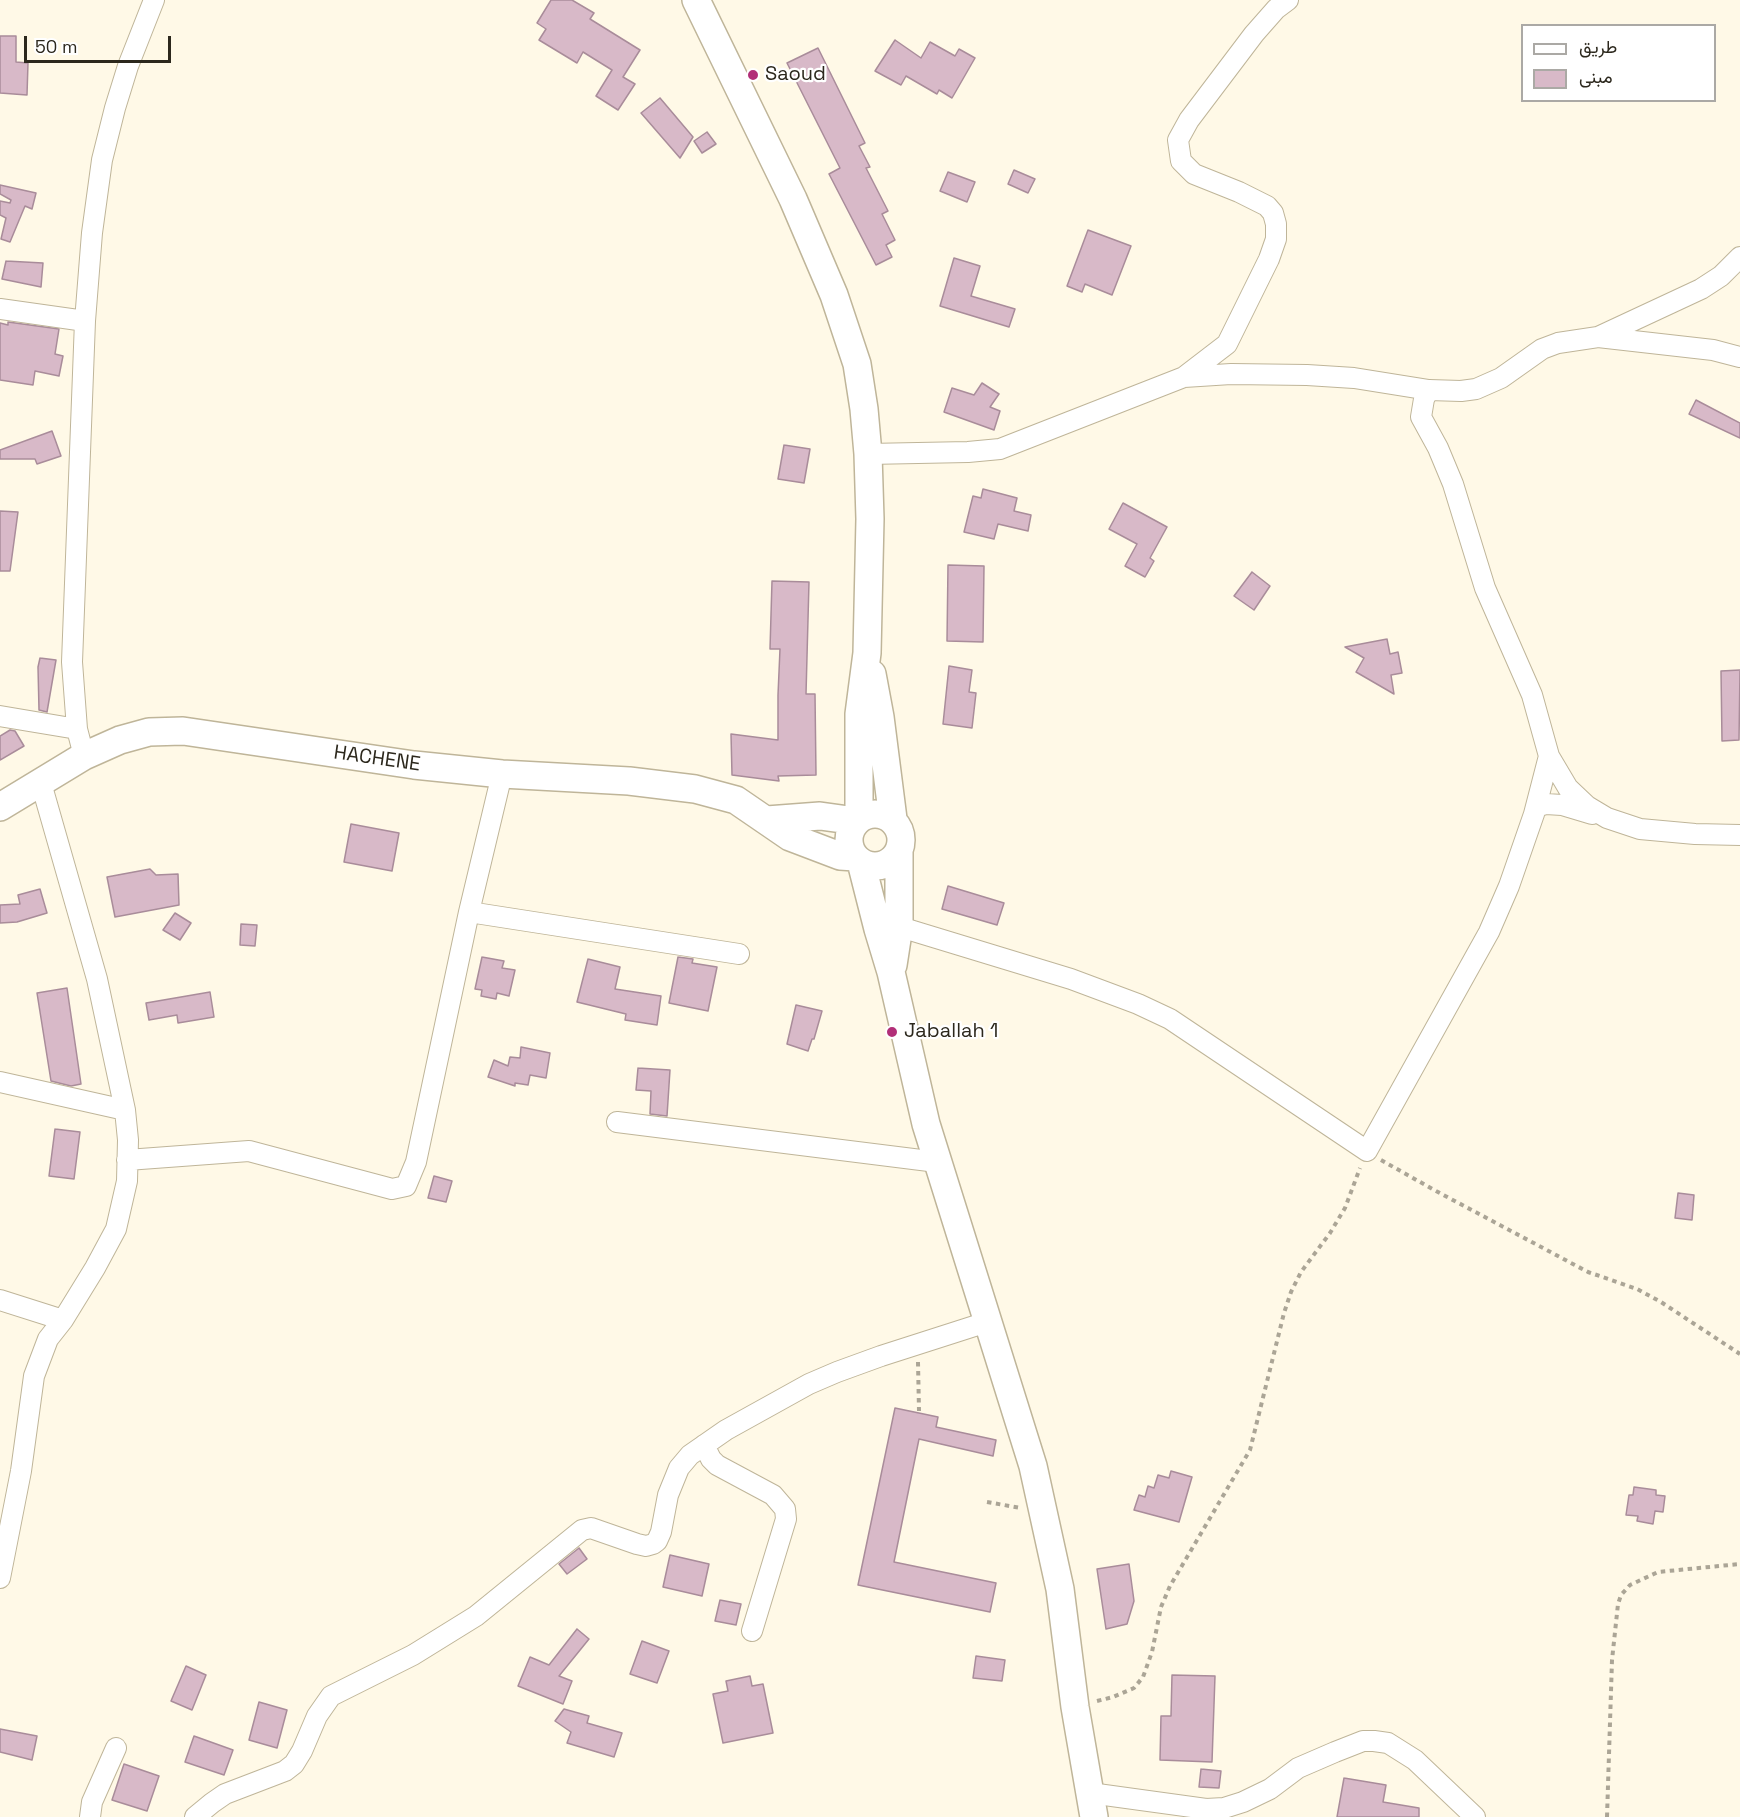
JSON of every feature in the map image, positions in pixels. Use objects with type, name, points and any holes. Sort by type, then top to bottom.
[{"type":"main road","points":[[696,0],[793,199],[834,295],[857,364],[868,454],[870,530],[867,652],[859,714],[858,820]]},
{"type":"main road","points":[[867,652],[880,717],[893,819],[902,834],[887,923],[891,972],[923,1113],[937,1162],[1033,1466],[1060,1589],[1092,1805]]},
{"type":"main road","name":"HACHENE","points":[[0,807],[84,756],[120,740],[149,732],[183,731],[414,765],[502,774],[628,781],[695,789],[736,800],[790,837],[840,856],[858,860]]},
{"type":"main road","points":[[887,923],[858,860],[850,849],[849,839],[851,829],[858,820],[870,813],[882,814],[893,819]]},
{"type":"main road","points":[[767,820],[820,816],[858,820]]},
{"type":"main road","points":[[858,860],[869,866],[887,864],[899,851]]},
{"type":"street","points":[[84,756],[77,729],[72,662],[85,321],[92,233],[102,160],[115,108],[128,66],[154,0]]},
{"type":"street","points":[[868,454],[1000,449],[1184,377],[1227,344],[1269,259],[1276,239],[1274,213],[1267,206],[1239,192],[1194,174],[1181,161],[1178,140],[1189,120],[1254,34],[1276,9],[1288,0]]},
{"type":"street","points":[[1598,337],[1701,290],[1721,276],[1740,257]]},
{"type":"street","points":[[0,309],[85,321]]},
{"type":"street","points":[[1184,377],[1265,374],[1354,378],[1429,390],[1461,391],[1476,389],[1501,378],[1542,348],[1558,343],[1598,337],[1713,350],[1740,357]]},
{"type":"street","points":[[1381,382],[1421,417],[1438,448],[1453,484],[1485,588],[1532,695],[1549,756],[1568,788],[1577,798],[1607,818]]},
{"type":"street","points":[[1421,417],[1424,399],[1429,390]]},
{"type":"street","points":[[0,716],[77,729]]},
{"type":"street","points":[[887,923],[1071,979],[1138,1004],[1170,1019],[1367,1152],[1489,932],[1509,886],[1536,807],[1549,756]]},
{"type":"street","points":[[127,1160],[249,1151],[392,1189],[406,1186],[416,1162],[469,912],[502,774]]},
{"type":"street","points":[[0,1578],[21,1471],[34,1377],[48,1339],[63,1320],[117,1229],[127,1181],[125,1110],[97,979],[41,783]]},
{"type":"street","points":[[1536,807],[1546,804],[1562,805],[1653,831],[1740,835]]},
{"type":"street","points":[[469,912],[739,954]]},
{"type":"street","points":[[0,1082],[125,1110]]},
{"type":"street","points":[[617,1122],[937,1162]]},
{"type":"street","points":[[0,1300],[63,1320]]},
{"type":"street","points":[[195,1817],[225,1794],[285,1771],[294,1764],[302,1751],[317,1716],[331,1696],[413,1655],[476,1616],[582,1530],[591,1528],[646,1546],[657,1541],[675,1475],[690,1455],[726,1430],[809,1384],[870,1360],[987,1322]]},
{"type":"street","points":[[704,1445],[717,1465],[773,1495],[785,1509],[786,1519],[752,1631]]},
{"type":"street","points":[[1092,1805],[1224,1808],[1270,1789],[1298,1768],[1363,1741],[1374,1741],[1388,1743],[1415,1760],[1475,1817]]},
{"type":"street","points":[[93,1816],[92,1802],[116,1748]]},
{"type":"path","points":[[1076,1707],[1113,1697],[1134,1688],[1143,1677],[1152,1652],[1161,1607],[1170,1586],[1250,1450],[1291,1292],[1301,1272],[1330,1233],[1345,1208],[1367,1152],[1588,1272],[1637,1289],[1661,1302],[1740,1354]]},
{"type":"path","points":[[918,1344],[919,1411]]},
{"type":"path","points":[[987,1502],[1044,1512]]},
{"type":"path","points":[[1607,1817],[1612,1660],[1621,1595],[1630,1585],[1658,1572],[1740,1564]]},
{"type":"building","points":[[551,0],[572,0],[594,13],[590,19],[640,50],[623,77],[635,84],[618,110],[596,96],[612,70],[583,52],[577,63],[539,40],[546,29],[537,23]]},
{"type":"building","points":[[0,36],[16,36],[16,62],[28,63],[27,95],[0,93]]},
{"type":"building","points":[[895,40],[921,58],[930,42],[955,56],[959,49],[975,58],[952,98],[939,90],[937,94],[906,76],[901,85],[875,71]]},
{"type":"building","points":[[818,48],[865,143],[859,146],[870,167],[866,168],[888,211],[882,214],[895,240],[886,245],[892,257],[876,265],[829,174],[840,168],[787,63]]},
{"type":"building","points":[[660,98],[693,137],[680,158],[641,113]]},
{"type":"building","points":[[707,132],[716,144],[702,153],[694,141]]},
{"type":"building","points":[[1014,170],[1035,179],[1028,193],[1008,184]]},
{"type":"building","points":[[948,172],[975,182],[967,202],[940,191]]},
{"type":"building","points":[[0,185],[36,193],[32,209],[25,206],[10,242],[1,239],[6,218],[0,215],[0,201],[10,203],[11,200],[0,194]]},
{"type":"building","points":[[1088,230],[1131,246],[1112,295],[1085,284],[1082,292],[1067,286]]},
{"type":"building","points":[[954,258],[980,266],[971,296],[1015,309],[1009,327],[940,306]]},
{"type":"building","points":[[6,261],[43,263],[41,287],[2,279]]},
{"type":"building","points":[[8,322],[59,329],[55,354],[63,356],[59,376],[35,371],[33,385],[0,380],[0,323],[8,325]]},
{"type":"building","points":[[982,383],[999,394],[990,407],[1000,411],[994,430],[944,412],[952,388],[974,395]]},
{"type":"building","points":[[1696,400],[1740,423],[1740,438],[1689,414]]},
{"type":"building","points":[[52,431],[61,456],[37,464],[35,459],[0,459],[0,450]]},
{"type":"building","points":[[784,445],[810,449],[804,483],[778,479]]},
{"type":"building","points":[[983,489],[1017,498],[1014,511],[1031,515],[1028,531],[998,524],[994,539],[964,532],[973,496],[981,498]]},
{"type":"building","points":[[1123,503],[1167,527],[1150,558],[1154,561],[1145,577],[1125,566],[1137,544],[1109,529]]},
{"type":"building","points":[[0,511],[18,512],[10,571],[0,571]]},
{"type":"building","points":[[948,565],[984,566],[983,642],[947,641]]},
{"type":"building","points":[[1252,572],[1270,586],[1254,610],[1234,596]]},
{"type":"building","points":[[772,581],[809,582],[806,694],[815,694],[816,775],[778,776],[779,781],[732,775],[731,734],[778,740],[780,649],[770,649]]},
{"type":"building","points":[[1387,639],[1390,654],[1398,652],[1402,673],[1391,675],[1394,694],[1356,672],[1364,658],[1345,647]]},
{"type":"building","points":[[40,658],[56,660],[47,712],[39,710],[38,667]]},
{"type":"building","points":[[949,666],[972,670],[969,692],[976,693],[972,728],[943,724]]},
{"type":"building","points":[[1740,670],[1739,740],[1722,741],[1721,671]]},
{"type":"building","points":[[10,730],[15,731],[24,746],[0,760],[0,736]]},
{"type":"building","points":[[351,824],[399,833],[392,871],[344,862]]},
{"type":"building","points":[[150,869],[156,875],[178,874],[179,905],[115,917],[107,877]]},
{"type":"building","points":[[948,886],[1004,903],[997,925],[942,909]]},
{"type":"building","points":[[40,889],[47,913],[17,922],[0,923],[0,905],[20,904],[18,895]]},
{"type":"building","points":[[175,913],[191,923],[180,940],[163,930]]},
{"type":"building","points":[[241,924],[257,925],[255,946],[240,945]]},
{"type":"building","points":[[482,957],[504,961],[502,968],[515,970],[509,996],[497,993],[496,999],[481,996],[482,990],[475,989]]},
{"type":"building","points":[[678,957],[693,959],[692,963],[717,967],[708,1011],[669,1003]]},
{"type":"building","points":[[588,959],[620,967],[615,989],[661,996],[657,1025],[625,1020],[626,1014],[577,1002]]},
{"type":"building","points":[[67,988],[81,1084],[71,1086],[51,1081],[37,993]]},
{"type":"building","points":[[210,992],[214,1017],[178,1023],[177,1015],[149,1020],[146,1003]]},
{"type":"building","points":[[796,1005],[822,1011],[808,1051],[787,1044]]},
{"type":"building","points":[[521,1047],[550,1053],[546,1078],[530,1075],[528,1085],[515,1083],[515,1086],[488,1077],[494,1060],[508,1066],[510,1057],[520,1058]]},
{"type":"building","points":[[638,1068],[670,1070],[667,1116],[650,1114],[651,1091],[636,1090]]},
{"type":"building","points":[[55,1129],[80,1132],[74,1179],[49,1176]]},
{"type":"building","points":[[434,1176],[452,1181],[446,1202],[428,1198]]},
{"type":"building","points":[[1678,1193],[1694,1195],[1692,1220],[1675,1218]]},
{"type":"building","points":[[895,1408],[938,1417],[936,1427],[996,1440],[993,1456],[919,1439],[894,1562],[996,1583],[990,1612],[858,1585]]},
{"type":"building","points":[[1171,1471],[1192,1477],[1179,1522],[1134,1510],[1139,1495],[1145,1497],[1148,1486],[1154,1488],[1158,1475],[1169,1478]]},
{"type":"building","points":[[1634,1487],[1656,1490],[1656,1495],[1665,1496],[1663,1512],[1655,1511],[1653,1524],[1637,1521],[1638,1516],[1626,1515],[1629,1495],[1633,1495]]},
{"type":"building","points":[[579,1548],[587,1559],[567,1574],[559,1564]]},
{"type":"building","points":[[670,1555],[709,1564],[702,1596],[663,1587]]},
{"type":"building","points":[[1129,1564],[1134,1601],[1127,1624],[1106,1629],[1097,1569]]},
{"type":"building","points":[[720,1600],[741,1604],[736,1625],[715,1621]]},
{"type":"building","points":[[577,1629],[589,1639],[559,1676],[572,1681],[563,1704],[518,1686],[530,1657],[549,1665]]},
{"type":"building","points":[[642,1641],[669,1651],[657,1683],[630,1674]]},
{"type":"building","points":[[976,1656],[1005,1660],[1002,1681],[973,1678]]},
{"type":"building","points":[[186,1666],[206,1675],[192,1710],[171,1701]]},
{"type":"building","points":[[1172,1675],[1215,1676],[1212,1762],[1160,1760],[1161,1716],[1171,1716]]},
{"type":"building","points":[[750,1676],[752,1686],[763,1684],[773,1733],[723,1743],[713,1694],[728,1691],[726,1681]]},
{"type":"building","points":[[259,1702],[287,1710],[277,1748],[249,1740]]},
{"type":"building","points":[[564,1709],[589,1716],[587,1723],[622,1733],[614,1757],[567,1743],[571,1732],[555,1721]]},
{"type":"building","points":[[0,1729],[37,1736],[32,1760],[0,1752]]},
{"type":"building","points":[[194,1736],[233,1750],[224,1775],[185,1762]]},
{"type":"building","points":[[124,1764],[159,1776],[147,1811],[112,1800]]},
{"type":"building","points":[[1201,1769],[1221,1771],[1219,1788],[1199,1787]]},
{"type":"building","points":[[1344,1778],[1386,1785],[1383,1802],[1419,1808],[1419,1817],[1337,1817]]},
{"type":"place","name":"Saoud","points":[[753,75]]},
{"type":"place","name":"Jaballah 1","points":[[892,1032]]}]
